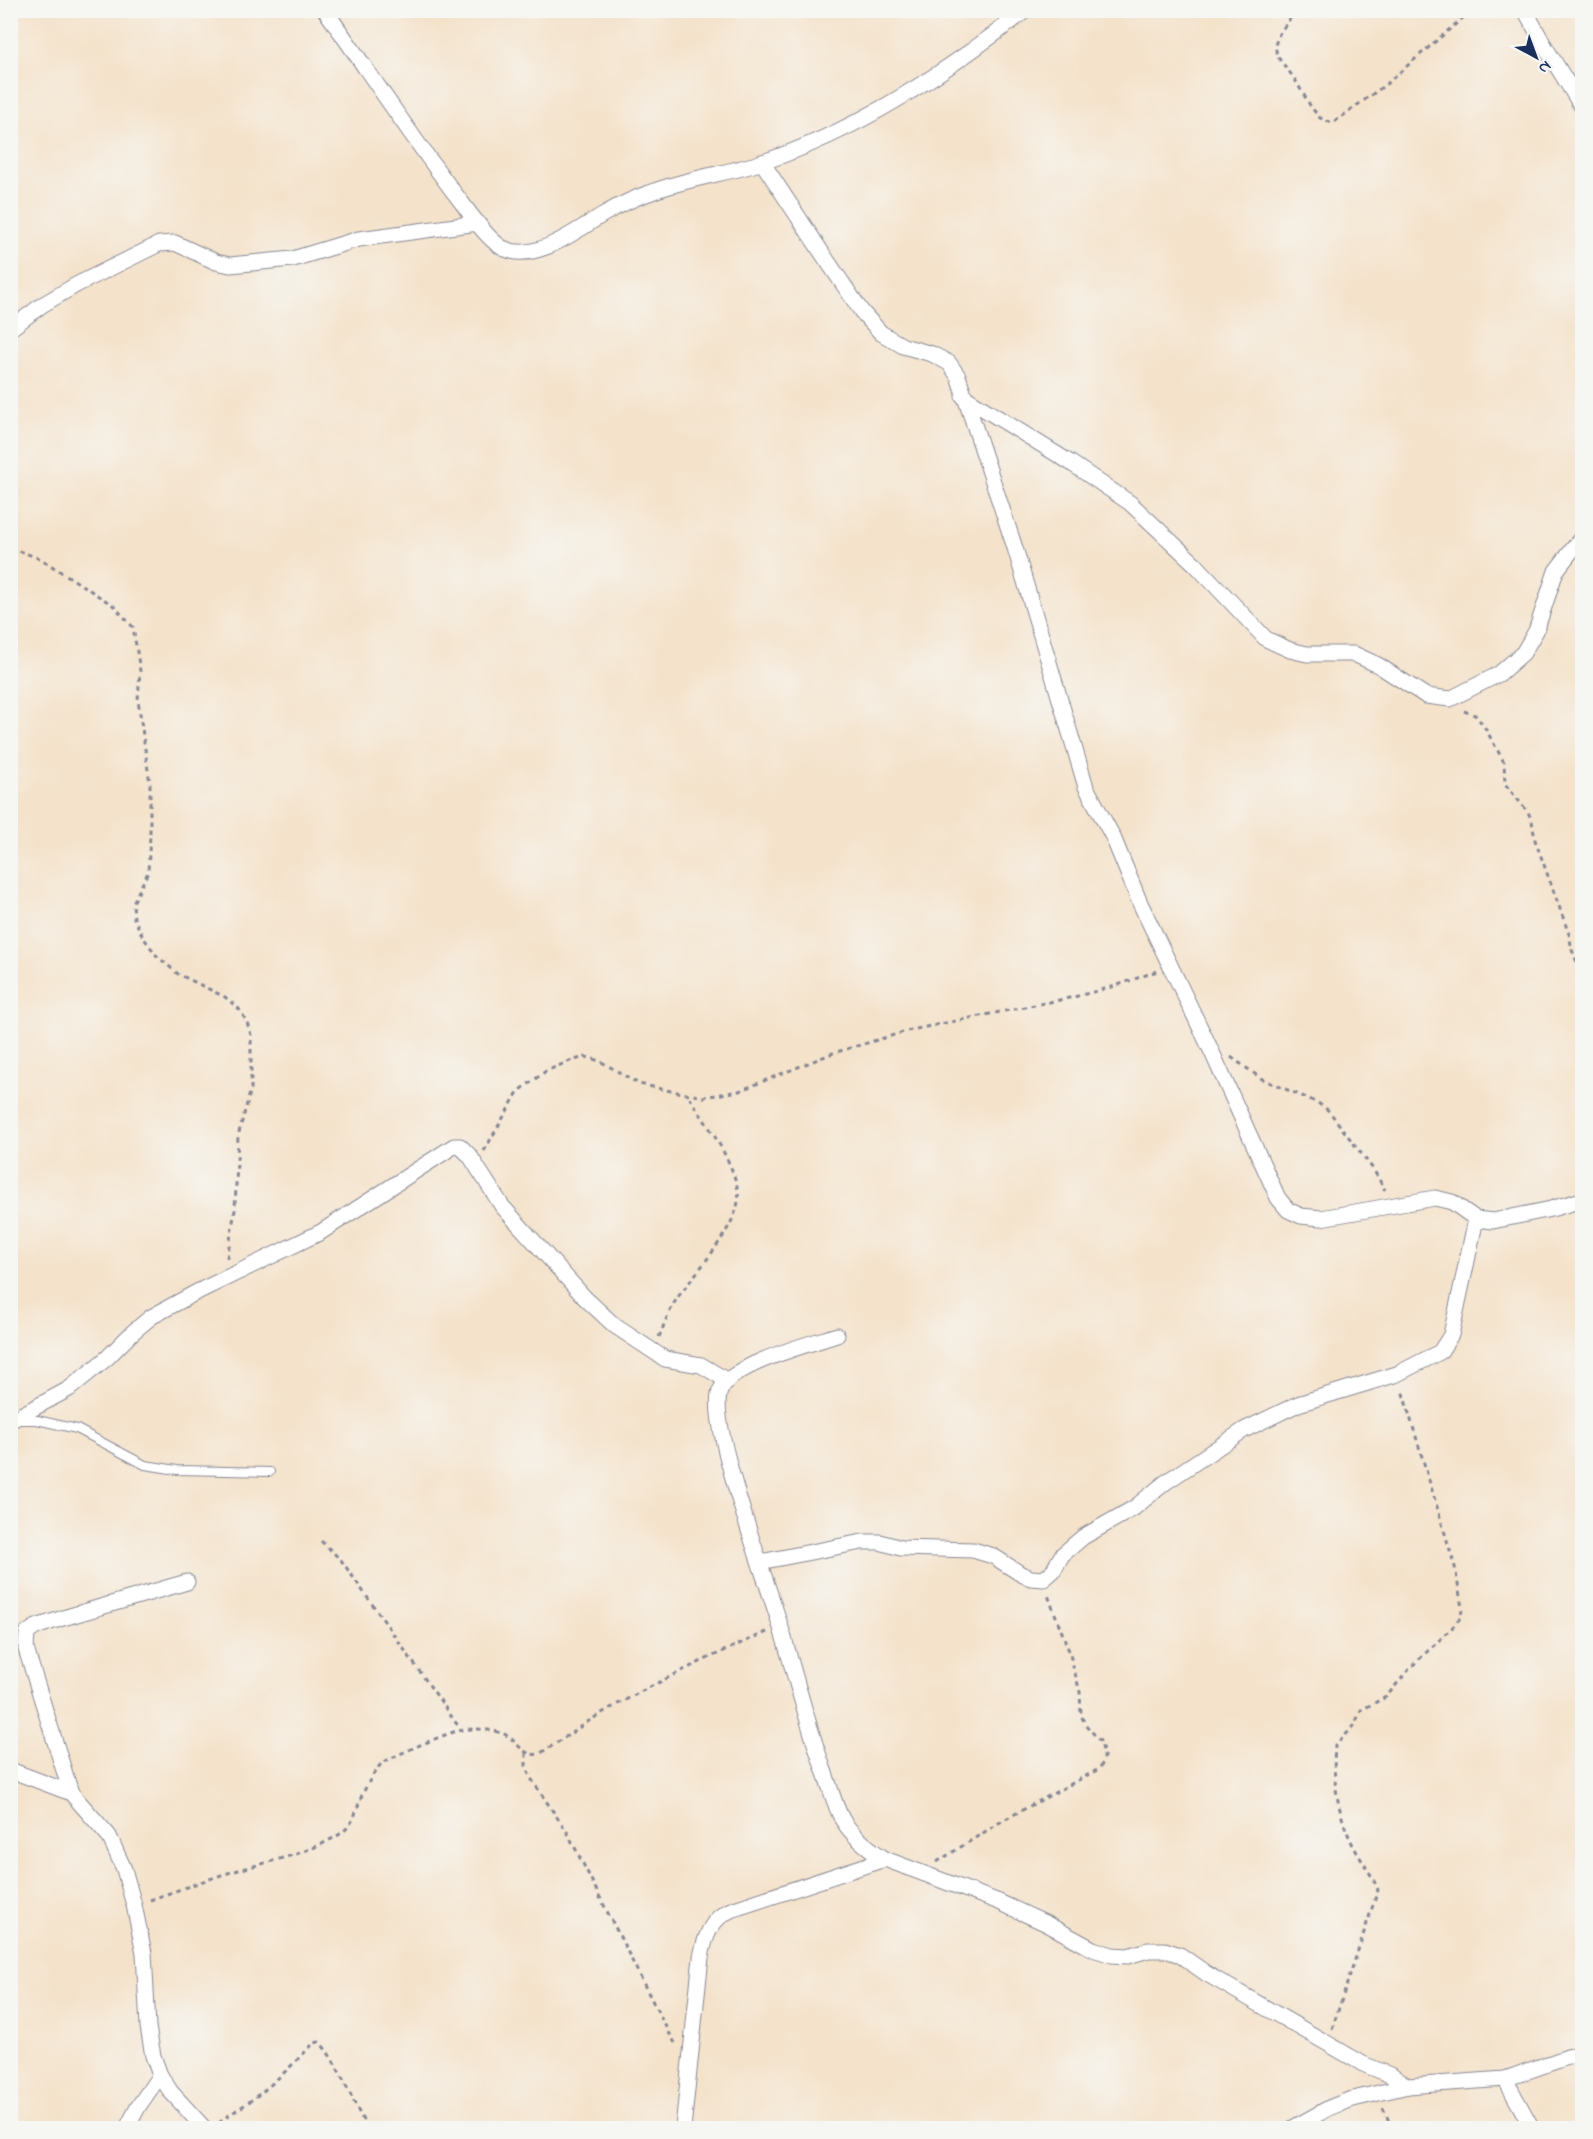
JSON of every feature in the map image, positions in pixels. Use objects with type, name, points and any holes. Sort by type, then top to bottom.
[{"type":"street","points":[[325,10],[416,142],[478,223],[503,249],[518,253],[534,251],[560,240],[606,213],[650,192],[762,162],[834,135],[881,109],[965,55],[1026,10]]},
{"type":"street","points":[[1525,10],[1582,107]]},
{"type":"street","points":[[762,162],[862,312],[881,333],[903,346],[932,354],[949,363],[958,376],[1015,548],[1086,787],[1113,837],[1140,903],[1210,1048],[1278,1198],[1288,1210],[1301,1216],[1321,1218],[1435,1198],[1452,1202],[1476,1219],[1493,1221],[1582,1200]]},
{"type":"street","points":[[10,329],[76,285],[159,244],[175,243],[216,262],[230,264],[293,259],[359,239],[478,223]]},
{"type":"street","points":[[963,396],[1071,463],[1130,503],[1195,564],[1266,639],[1290,650],[1307,654],[1354,654],[1378,665],[1426,696],[1450,699],[1499,674],[1523,653],[1536,631],[1556,571],[1582,537]]},
{"type":"street","points":[[11,1420],[69,1389],[151,1317],[321,1232],[454,1146],[460,1146],[476,1164],[502,1206],[585,1298],[615,1326],[665,1359],[701,1365],[728,1381]]},
{"type":"street","points":[[760,1562],[862,1542],[880,1542],[901,1548],[973,1550],[993,1556],[1021,1574],[1044,1579],[1053,1571],[1062,1556],[1083,1537],[1134,1508],[1166,1482],[1244,1430],[1298,1404],[1397,1374],[1440,1352],[1451,1335],[1476,1219]]},
{"type":"street","points":[[837,1335],[752,1365],[733,1375],[720,1390],[718,1404],[723,1439],[739,1498],[781,1626],[811,1736],[842,1818],[853,1835],[885,1859],[1009,1906],[1093,1949],[1128,1956],[1148,1950],[1166,1950],[1180,1955],[1207,1974],[1363,2064],[1390,2075],[1408,2086]]},
{"type":"street","points":[[187,1582],[36,1627],[27,1633],[26,1649],[71,1793],[108,1836],[124,1869],[144,1953],[148,2027],[153,2056],[160,2075],[171,2092],[204,2128]]},
{"type":"street","points":[[10,1770],[71,1793]]},
{"type":"street","points":[[683,2128],[701,1957],[704,1941],[713,1922],[722,1913],[885,1859]]},
{"type":"street","points":[[1293,2128],[1349,2100],[1408,2086],[1505,2079],[1582,2052]]},
{"type":"street","points":[[127,2128],[160,2075]]},
{"type":"street","points":[[1505,2079],[1532,2128]]},
{"type":"lane","points":[[11,1420],[37,1420],[77,1429],[145,1465],[177,1470],[270,1472]]},
{"type":"path","points":[[1296,10],[1279,34],[1275,45],[1277,56],[1320,118],[1333,123],[1385,85],[1472,10]]},
{"type":"path","points":[[10,548],[39,558],[84,586],[114,606],[133,627],[140,671],[138,700],[150,784],[148,872],[134,903],[134,918],[143,937],[158,956],[178,974],[225,997],[239,1009],[247,1022],[251,1035],[250,1089],[238,1136],[235,1210],[222,1280]]},
{"type":"path","points":[[1450,699],[1455,707],[1459,710],[1470,711],[1484,726],[1504,762],[1505,784],[1528,812],[1535,840],[1582,974]]},
{"type":"path","points":[[476,1164],[518,1092],[546,1071],[570,1061],[586,1057],[600,1061],[639,1084],[687,1094],[704,1096],[739,1091],[833,1053],[911,1030],[1074,997],[1170,967]]},
{"type":"path","points":[[1210,1048],[1236,1059],[1262,1079],[1318,1103],[1329,1111],[1373,1169],[1393,1205]]},
{"type":"path","points":[[653,1350],[675,1302],[728,1227],[738,1208],[739,1192],[731,1166],[687,1094]]},
{"type":"path","points":[[1327,2043],[1378,1890],[1374,1879],[1353,1845],[1345,1824],[1333,1771],[1335,1746],[1354,1726],[1361,1710],[1386,1697],[1411,1667],[1451,1629],[1461,1617],[1462,1608],[1455,1567],[1397,1374]]},
{"type":"path","points":[[321,1541],[341,1560],[461,1730]]},
{"type":"path","points":[[922,1872],[1002,1821],[1099,1768],[1104,1761],[1100,1741],[1085,1724],[1081,1715],[1080,1692],[1069,1651],[1051,1607],[1044,1579]]},
{"type":"path","points":[[134,1905],[226,1873],[291,1855],[330,1840],[349,1826],[366,1788],[382,1763],[388,1759],[461,1730],[495,1730],[514,1740],[526,1753],[539,1754],[607,1710],[658,1683],[715,1654],[781,1626]]},
{"type":"path","points":[[526,1753],[526,1767],[530,1778],[567,1832],[662,2020],[690,2067]]},
{"type":"path","points":[[213,2128],[280,2077],[314,2043],[319,2042],[325,2047],[367,2128]]},
{"type":"path","points":[[1376,2094],[1392,2128]]}]
